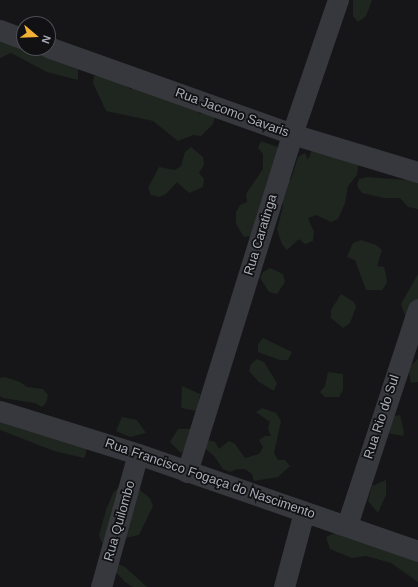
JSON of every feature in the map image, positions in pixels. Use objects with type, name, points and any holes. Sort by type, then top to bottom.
[{"type":"street","name":"Rua Caratinga","points":[[187,472],[292,134],[338,0]]},
{"type":"street","points":[[0,30],[16,36]]},
{"type":"street","name":"Rua Jacomo Savaris","points":[[56,50],[292,134],[418,172]]},
{"type":"street","name":"Rua Rio do Sul","points":[[347,525],[418,309]]},
{"type":"street","name":"Rua Francisco Fogaça do Nascimento","points":[[0,411],[138,454],[304,512],[347,525],[418,551]]},
{"type":"street","name":"Rua Quilombo","points":[[100,587],[138,454]]},
{"type":"street","points":[[284,587],[304,512]]},
{"type":"shaded area","points":[[353,0],[372,0],[366,16],[358,22],[353,16]]},
{"type":"shaded area","points":[[0,41],[16,46],[16,56],[11,53],[0,58]]},
{"type":"shaded area","points":[[56,50],[78,55],[78,80],[47,72],[17,56],[56,56]]},
{"type":"shaded area","points":[[108,70],[130,89],[138,87],[195,109],[200,114],[208,113],[215,117],[213,124],[201,136],[193,135],[178,141],[153,121],[106,111],[93,83],[94,76]]},
{"type":"shaded area","points":[[261,141],[283,149],[252,236],[244,237],[236,224],[236,212],[240,205],[247,202],[246,194],[263,169],[263,154],[258,148]]},
{"type":"shaded area","points":[[191,147],[203,157],[204,165],[199,173],[204,179],[203,187],[189,193],[177,182],[166,194],[159,197],[151,195],[148,188],[159,167],[175,170],[181,166],[185,152]]},
{"type":"shaded area","points":[[313,147],[354,159],[358,166],[357,175],[348,186],[345,203],[338,219],[331,222],[316,215],[308,218],[314,232],[313,241],[305,244],[299,239],[287,250],[282,244],[277,229],[283,207],[282,191],[284,183],[291,179],[298,157],[305,153],[308,160]]},
{"type":"shaded area","points":[[367,177],[418,181],[418,209],[408,207],[400,198],[384,198],[362,193],[357,186],[359,179]]},
{"type":"shaded area","points":[[361,240],[376,245],[382,250],[377,266],[384,267],[387,283],[382,290],[366,290],[355,260],[347,257],[353,243]]},
{"type":"shaded area","points":[[270,268],[283,274],[285,282],[277,294],[269,292],[260,278],[263,272]]},
{"type":"shaded area","points":[[418,274],[418,314],[406,319],[401,304]]},
{"type":"shaded area","points":[[341,294],[354,302],[356,307],[350,323],[343,328],[331,318],[331,310]]},
{"type":"shaded area","points":[[263,338],[292,352],[288,360],[280,360],[258,352],[258,344]]},
{"type":"shaded area","points":[[257,359],[264,362],[277,383],[274,391],[259,382],[249,371],[251,364]]},
{"type":"shaded area","points":[[418,359],[418,382],[411,383],[408,368]]},
{"type":"shaded area","points":[[328,372],[343,374],[343,390],[339,397],[325,397],[320,392],[325,386]]},
{"type":"shaded area","points":[[5,377],[20,382],[27,387],[43,389],[48,395],[46,403],[42,407],[35,403],[3,398],[0,396],[0,378]]},
{"type":"shaded area","points":[[182,386],[200,394],[197,411],[181,408]]},
{"type":"shaded area","points":[[262,408],[276,413],[281,421],[274,453],[278,460],[285,460],[290,466],[278,477],[254,481],[252,474],[245,469],[237,469],[230,472],[223,469],[214,456],[202,446],[207,440],[215,442],[219,449],[229,441],[235,444],[245,458],[259,454],[263,447],[259,440],[265,436],[271,436],[268,429],[270,422],[256,412]]},
{"type":"shaded area","points":[[400,415],[404,432],[403,436],[388,433],[384,418]]},
{"type":"shaded area","points":[[0,416],[86,445],[86,454],[84,458],[54,451],[0,430]]},
{"type":"shaded area","points":[[122,417],[137,420],[146,433],[130,437],[116,431]]},
{"type":"shaded area","points":[[178,429],[190,429],[193,444],[181,453],[170,442]]},
{"type":"shaded area","points":[[386,480],[386,495],[378,513],[368,501],[372,486]]},
{"type":"shaded area","points":[[122,484],[136,487],[150,498],[153,506],[139,535],[102,543],[99,535],[106,510],[113,493]]},
{"type":"shaded area","points":[[340,531],[418,562],[418,582],[391,563],[366,556],[352,558],[330,549],[326,537]]},
{"type":"shaded area","points":[[118,564],[125,567],[147,587],[133,587],[125,582],[114,570]]}]
